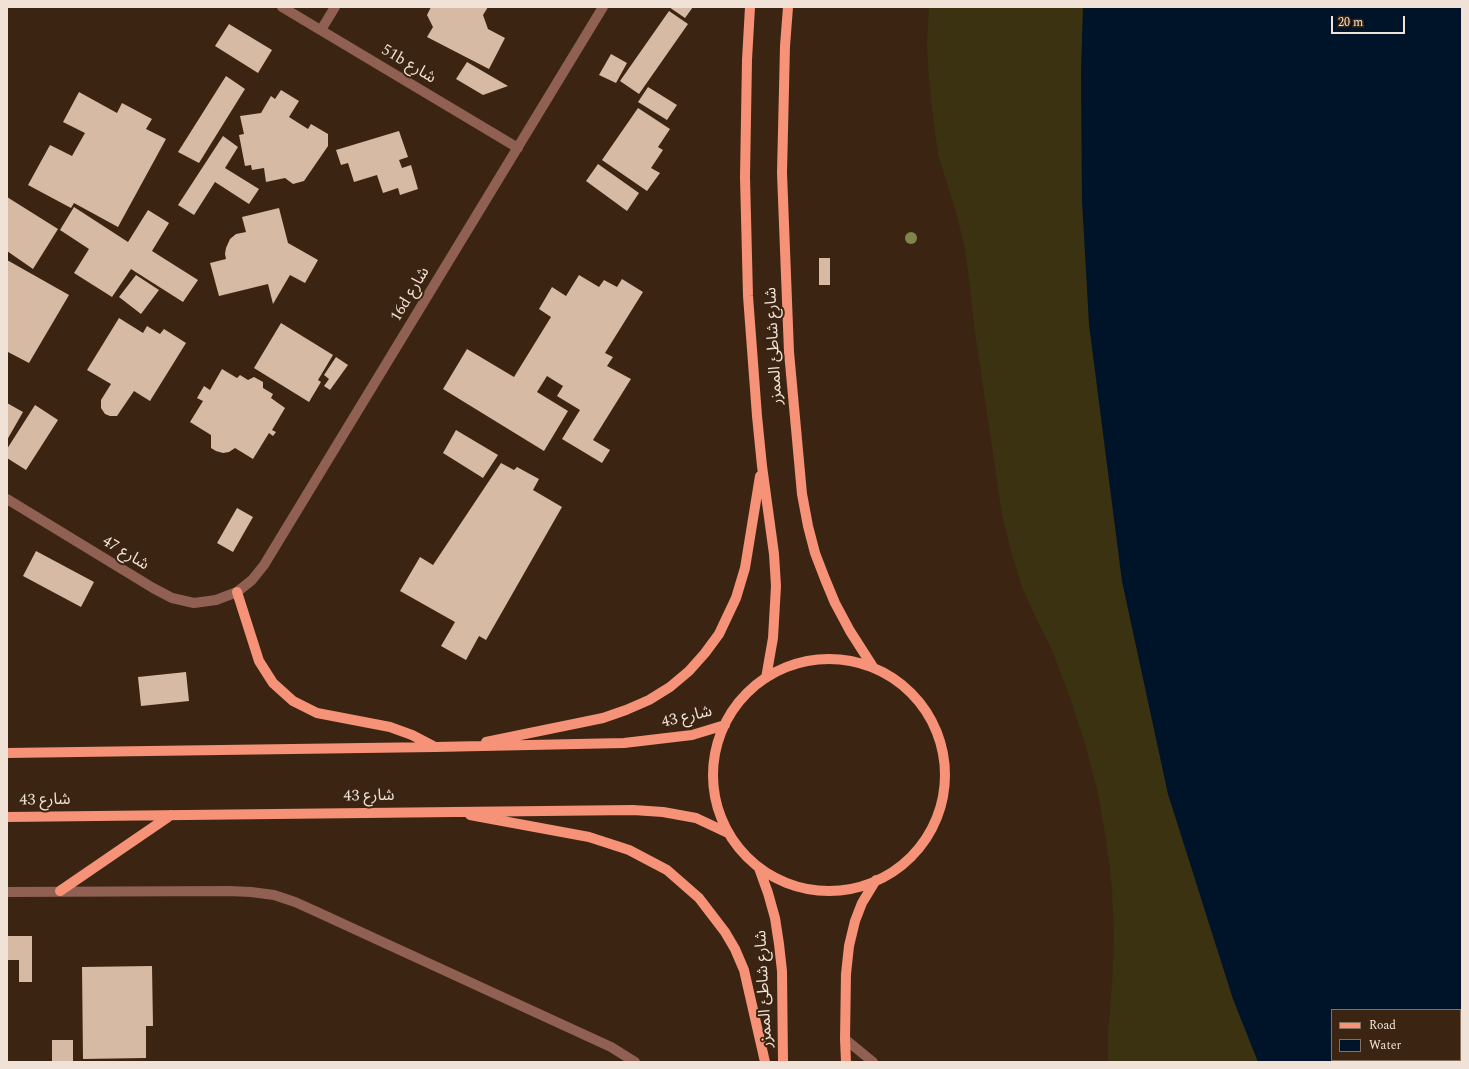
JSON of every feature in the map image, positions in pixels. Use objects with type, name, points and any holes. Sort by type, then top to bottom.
[{"type":"main road","name":"شارع شاطئ الممزر","points":[[750,7],[747,60],[745,177],[748,296],[762,466],[774,554],[776,586],[773,638],[766,678]]},
{"type":"main road","name":"شارع شاطئ الممزر","points":[[788,7],[785,46],[782,173],[789,352],[802,494],[812,540],[825,579],[835,603],[850,631],[873,667]]},
{"type":"main road","points":[[462,747],[603,718],[649,700],[670,687],[689,671],[719,634],[736,598],[745,568],[762,466]]},
{"type":"main road","points":[[237,592],[259,661],[273,683],[293,701],[317,713],[366,722],[398,730],[412,735],[435,748]]},
{"type":"main road","points":[[815,660],[841,660],[873,667],[897,680],[917,699],[932,721],[942,746],[946,773],[943,800],[934,825],[919,848],[900,867],[876,880],[860,886],[834,890],[807,889],[782,881],[758,868],[741,852],[728,832],[717,807],[713,779],[716,751],[725,725],[736,707],[750,691],[766,678],[790,666],[815,660]]},
{"type":"main road","name":"شارع 43","points":[[7,753],[435,748],[624,743],[692,735],[725,725]]},
{"type":"main road","name":"شارع 43","points":[[7,817],[597,809],[663,812],[696,818],[728,832]]},
{"type":"main road","points":[[449,811],[589,837],[629,850],[667,870],[699,898],[725,932],[735,949],[744,970],[765,1062]]},
{"type":"main road","points":[[60,891],[171,815]]},
{"type":"main road","name":"شارع شاطئ الممزر","points":[[758,868],[772,906],[779,944],[782,971],[784,1062]]},
{"type":"main road","points":[[846,1062],[846,974],[849,946],[855,921],[862,903],[876,880]]},
{"type":"street","name":"51b شارع","points":[[282,7],[518,148]]},
{"type":"street","points":[[321,30],[335,7]]},
{"type":"street","name":"16d شارع","points":[[237,592],[252,580],[264,565],[603,7]]},
{"type":"street","name":"شارع 47","points":[[7,499],[146,584],[172,598],[194,602],[216,600],[237,592]]},
{"type":"street","points":[[7,892],[252,892],[274,895],[295,902],[611,1047],[635,1062]]},
{"type":"street","points":[[845,1039],[873,1062]]},
{"type":"sand","points":[[929,7],[1083,7],[1081,75],[1089,324],[1122,581],[1168,794],[1233,999],[1258,1062],[1108,1062],[1108,1031],[1114,938],[1112,888],[1106,839],[1098,793],[1086,747],[1070,697],[1051,648],[1022,587],[1002,515],[974,325],[965,249],[956,212],[938,154],[929,80],[927,43]]},
{"type":"water","points":[[1083,7],[1462,7],[1462,1062],[1258,1062],[1233,999],[1168,794],[1122,581],[1089,324],[1082,201],[1081,75]]},
{"type":"building","points":[[431,7],[488,7],[483,15],[488,29],[505,38],[489,69],[427,37],[433,27],[427,15]]},
{"type":"building","points":[[669,7],[693,7],[685,18]]},
{"type":"building","points":[[669,11],[688,24],[639,94],[620,81]]},
{"type":"building","points":[[229,24],[272,50],[258,73],[215,46]]},
{"type":"building","points":[[611,54],[627,63],[616,83],[599,75]]},
{"type":"building","points":[[467,62],[508,86],[483,95],[456,79]]},
{"type":"building","points":[[226,76],[245,89],[199,163],[178,152]]},
{"type":"building","points":[[648,87],[677,105],[667,120],[638,102]]},
{"type":"building","points":[[281,90],[299,101],[289,117],[308,129],[311,124],[328,134],[328,146],[304,181],[293,184],[285,178],[266,182],[264,168],[252,170],[251,165],[245,166],[239,135],[244,134],[240,116],[261,113],[271,96],[275,99]]},
{"type":"building","points":[[79,92],[117,113],[122,103],[152,119],[146,129],[166,139],[118,227],[74,203],[71,208],[28,185],[50,145],[72,156],[85,133],[63,122]]},
{"type":"building","points":[[638,108],[670,129],[658,147],[663,150],[651,168],[660,173],[647,191],[602,160]]},
{"type":"building","points":[[399,131],[408,157],[399,160],[402,168],[411,165],[418,189],[400,195],[398,188],[383,193],[377,175],[354,182],[348,163],[341,165],[336,150]]},
{"type":"building","points":[[223,136],[238,147],[225,168],[259,189],[249,204],[215,182],[194,215],[178,205]]},
{"type":"building","points":[[598,164],[639,193],[627,211],[586,181]]},
{"type":"building","points":[[7,197],[58,229],[33,269],[7,251]]},
{"type":"building","points":[[74,207],[128,242],[148,210],[169,223],[152,251],[198,280],[183,302],[131,269],[112,297],[74,273],[89,249],[60,230]]},
{"type":"building","points":[[279,208],[288,243],[318,260],[305,283],[290,275],[273,304],[268,284],[219,296],[210,263],[226,259],[226,248],[230,239],[236,234],[246,232],[242,217]]},
{"type":"building","points":[[819,258],[830,258],[830,285],[819,285]]},
{"type":"building","points":[[7,260],[69,295],[29,363],[8,352],[7,354]]},
{"type":"building","points":[[136,275],[159,290],[141,314],[119,297]]},
{"type":"building","points":[[579,275],[599,287],[604,280],[617,287],[622,279],[643,292],[605,353],[613,357],[607,366],[631,379],[593,440],[610,450],[602,463],[562,439],[580,410],[557,396],[563,386],[547,376],[537,392],[568,411],[544,451],[443,389],[467,349],[514,377],[551,317],[539,309],[552,287],[566,296]]},
{"type":"building","points":[[119,318],[143,333],[147,326],[160,334],[164,329],[186,343],[150,401],[134,391],[117,416],[110,416],[105,414],[101,408],[101,400],[111,384],[87,370]]},
{"type":"building","points":[[281,323],[333,355],[318,380],[321,382],[309,402],[254,368]]},
{"type":"building","points":[[336,357],[348,365],[330,390],[324,386],[329,379],[324,375]]},
{"type":"building","points":[[222,369],[237,378],[240,375],[248,380],[254,377],[263,382],[263,388],[273,394],[271,398],[285,408],[272,430],[276,432],[273,436],[269,433],[253,459],[235,448],[229,452],[223,453],[216,451],[211,448],[211,435],[190,422],[203,401],[197,398],[204,386],[210,390]]},
{"type":"building","points":[[7,403],[23,412],[7,440]]},
{"type":"building","points":[[35,405],[58,420],[26,470],[7,458],[7,449]]},
{"type":"building","points":[[456,430],[498,455],[483,478],[443,453]]},
{"type":"building","points":[[501,463],[514,470],[517,467],[539,479],[533,490],[562,507],[486,640],[479,636],[466,660],[441,646],[455,622],[400,591],[420,557],[433,565]]},
{"type":"building","points":[[237,508],[253,517],[233,552],[217,543]]},
{"type":"building","points":[[36,551],[94,582],[81,607],[23,576]]},
{"type":"building","points":[[186,672],[189,701],[141,706],[138,677]]},
{"type":"building","points":[[7,936],[32,936],[32,982],[19,982],[19,960],[7,960]]},
{"type":"building","points":[[152,966],[153,1026],[146,1026],[146,1058],[83,1059],[82,967]]},
{"type":"building","points":[[52,1040],[73,1040],[73,1062],[52,1062]]}]
